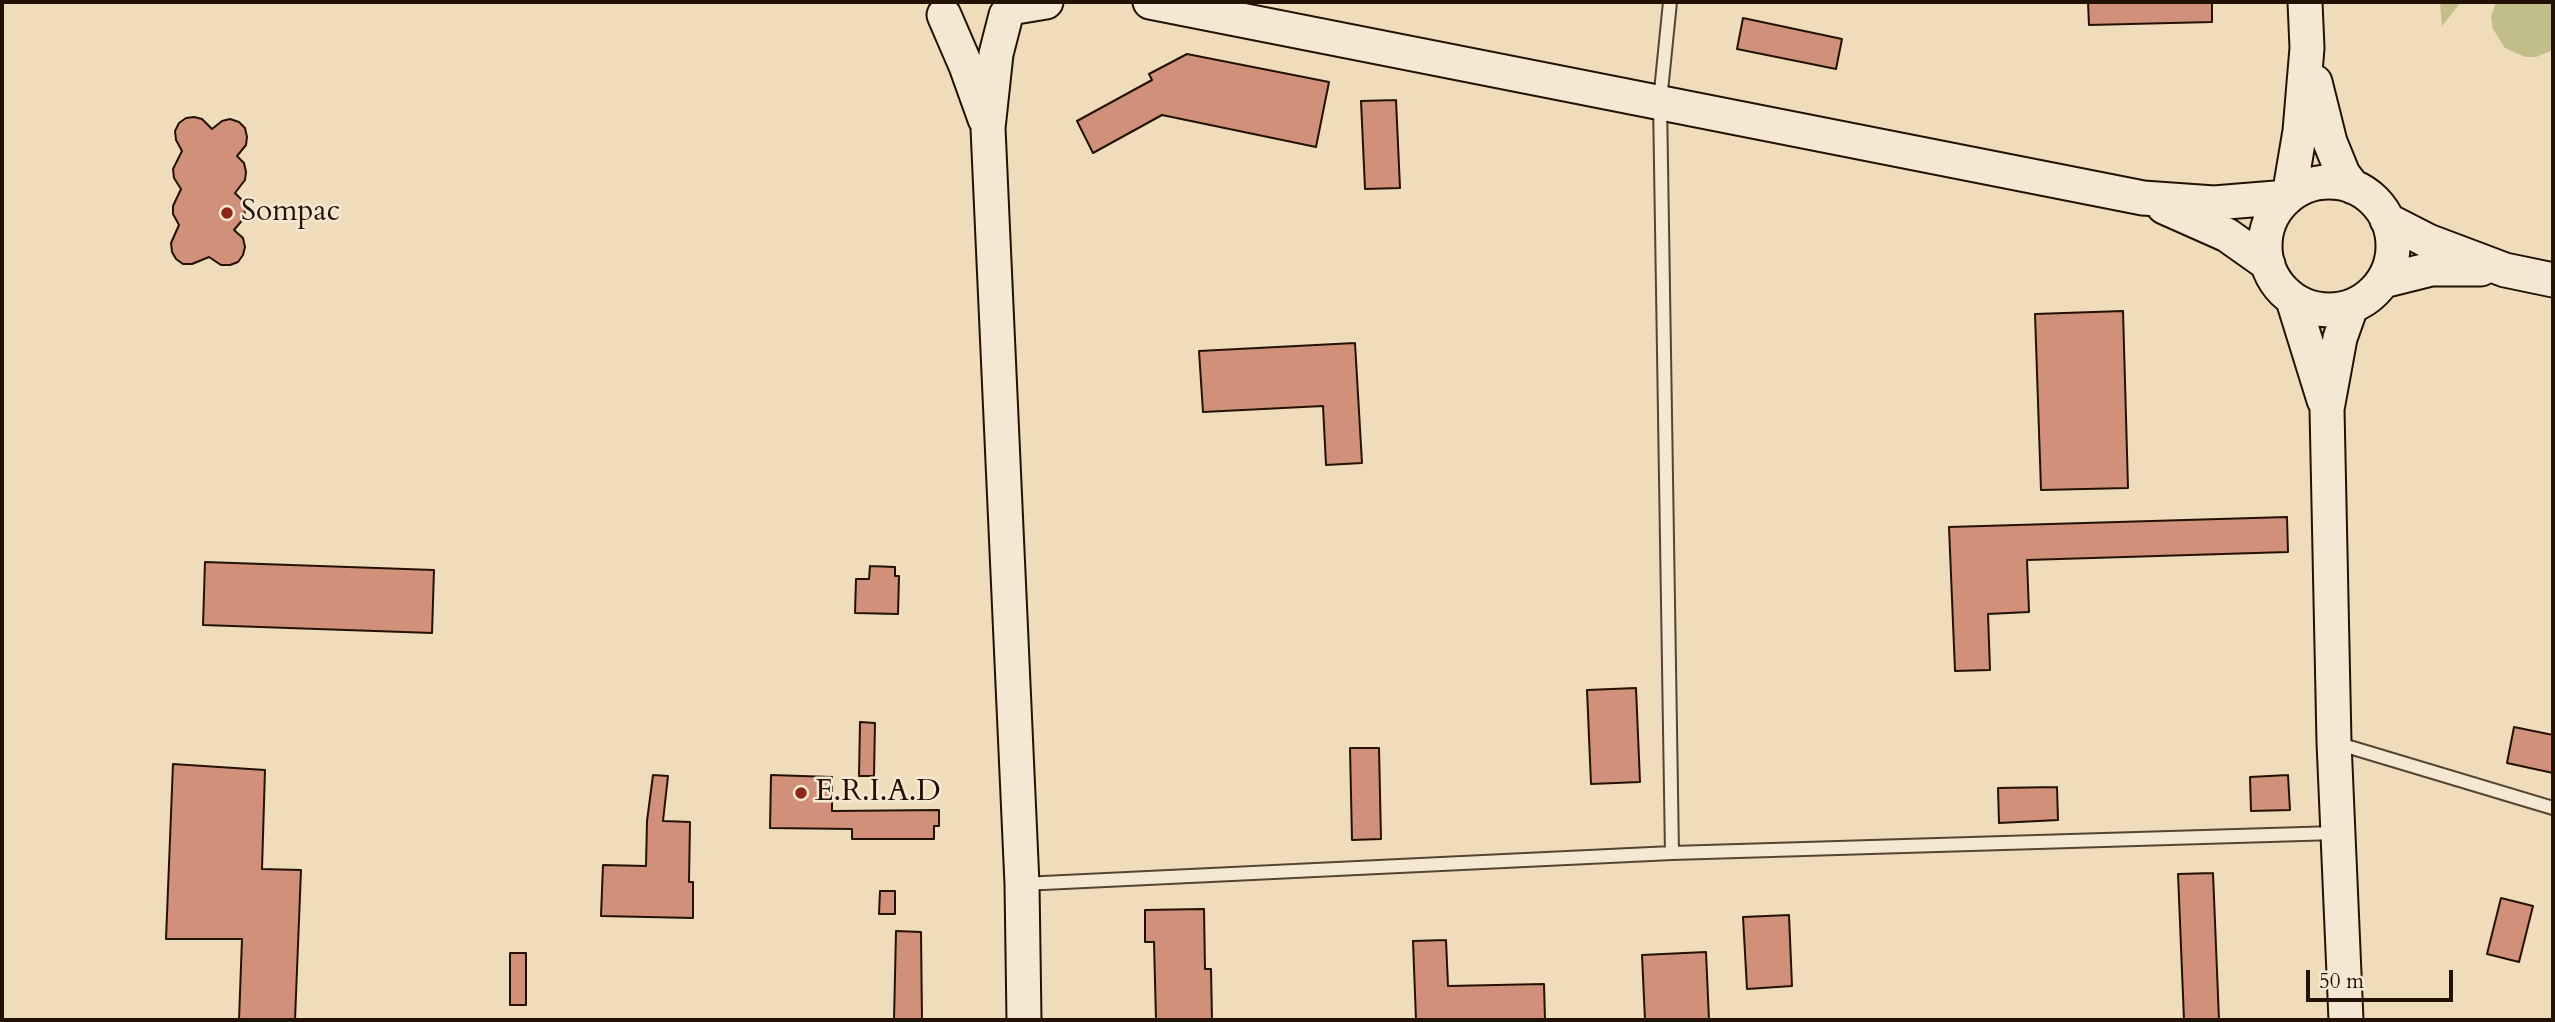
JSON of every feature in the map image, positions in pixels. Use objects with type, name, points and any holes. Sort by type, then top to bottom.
[{"type":"street","points":[[1150,2],[2143,198],[2214,203],[2288,196]]},
{"type":"street","points":[[2288,196],[2300,131],[2307,48],[2305,2]]},
{"type":"street","points":[[937,8],[956,20],[981,23],[1022,6]]},
{"type":"street","points":[[1022,6],[996,54],[988,128],[1022,884],[1024,1020]]},
{"type":"street","points":[[937,8],[966,66],[988,128]]},
{"type":"street","points":[[2307,48],[2330,142],[2343,174],[2353,187],[2373,200],[2387,220],[2391,232],[2392,258],[2383,281],[2374,292],[2351,307],[2327,311],[2304,306],[2293,300],[2275,281],[2268,264],[2265,243],[2267,230],[2278,206],[2288,196],[2313,184],[2326,182],[2353,187]]},
{"type":"street","points":[[2143,198],[2227,235],[2268,264]]},
{"type":"street","points":[[2387,220],[2428,241],[2505,270],[2553,280]]},
{"type":"street","points":[[2383,281],[2431,269],[2505,270]]},
{"type":"street","points":[[2293,300],[2327,409]]},
{"type":"street","points":[[2346,1020],[2334,742],[2327,409],[2340,338],[2351,307]]},
{"type":"lane","points":[[1670,2],[1660,101],[1672,853]]},
{"type":"lane","points":[[2334,742],[2553,808]]},
{"type":"lane","points":[[1022,884],[1672,853],[2339,833]]},
{"type":"shaded area","points":[[2440,2],[2461,2],[2442,26]]},
{"type":"shaded area","points":[[2496,2],[2553,2],[2553,50],[2536,57],[2525,57],[2505,48],[2493,29],[2491,17]]},
{"type":"building","points":[[2088,2],[2212,2],[2212,22],[2089,25]]},
{"type":"building","points":[[1743,18],[1842,39],[1836,69],[1737,49]]},
{"type":"building","points":[[1187,54],[1329,82],[1316,147],[1162,115],[1093,153],[1077,121],[1152,80],[1149,74]]},
{"type":"building","points":[[1396,100],[1400,188],[1365,189],[1361,101]]},
{"type":"building","points":[[194,117],[202,119],[212,129],[222,121],[230,119],[245,128],[246,145],[237,156],[244,163],[245,180],[235,193],[243,201],[245,209],[244,218],[234,230],[243,238],[245,247],[238,262],[230,265],[221,265],[209,257],[192,264],[183,264],[172,252],[171,243],[179,225],[173,214],[173,206],[181,189],[174,178],[173,169],[182,151],[175,131],[179,123]]},
{"type":"building","points":[[2123,311],[2128,488],[2041,490],[2035,314]]},
{"type":"building","points":[[1355,343],[1362,463],[1326,465],[1323,406],[1203,412],[1199,351]]},
{"type":"building","points":[[2287,517],[2288,552],[2027,560],[2029,612],[1988,614],[1990,670],[1955,671],[1949,527]]},
{"type":"building","points":[[205,562],[434,570],[432,633],[203,625]]},
{"type":"building","points":[[870,566],[895,567],[895,576],[899,576],[898,614],[855,613],[856,579],[869,579]]},
{"type":"building","points":[[1636,688],[1640,782],[1591,784],[1587,690]]},
{"type":"building","name":"E.R.I.A.D","points":[[860,722],[875,723],[874,776],[859,776]]},
{"type":"building","points":[[2514,727],[2553,735],[2553,773],[2507,763]]},
{"type":"building","points":[[1350,748],[1379,748],[1381,839],[1352,840]]},
{"type":"building","points":[[173,764],[265,770],[262,869],[301,870],[295,1020],[239,1020],[242,939],[166,939]]},
{"type":"building","points":[[653,775],[668,776],[663,821],[690,822],[689,882],[693,882],[693,918],[601,916],[603,865],[646,866],[647,821]]},
{"type":"building","points":[[771,775],[832,777],[832,811],[939,810],[939,826],[934,826],[934,839],[852,839],[852,829],[770,828]]},
{"type":"building","points":[[2288,775],[2290,810],[2251,811],[2250,777]]},
{"type":"building","points":[[2057,787],[2058,820],[1999,823],[1998,788]]},
{"type":"building","points":[[2213,873],[2219,1020],[2184,1020],[2178,874]]},
{"type":"building","points":[[880,891],[895,891],[895,914],[879,914]]},
{"type":"building","points":[[2501,898],[2533,906],[2519,962],[2487,954]]},
{"type":"building","points":[[1204,909],[1205,969],[1211,969],[1212,1020],[1156,1020],[1154,942],[1145,942],[1145,910]]},
{"type":"building","points":[[1789,915],[1792,986],[1747,989],[1743,917]]},
{"type":"building","points":[[896,931],[921,932],[922,1020],[894,1020]]},
{"type":"building","points":[[1446,940],[1448,986],[1544,984],[1545,1020],[1416,1020],[1413,941]]},
{"type":"building","points":[[1706,952],[1709,1020],[1645,1020],[1642,955]]},
{"type":"building","points":[[510,953],[526,953],[526,1005],[510,1005]]},
{"type":"place","name":"Sompac","points":[[227,213]]},
{"type":"place","name":"E.R.I.A.D","points":[[801,793]]}]
